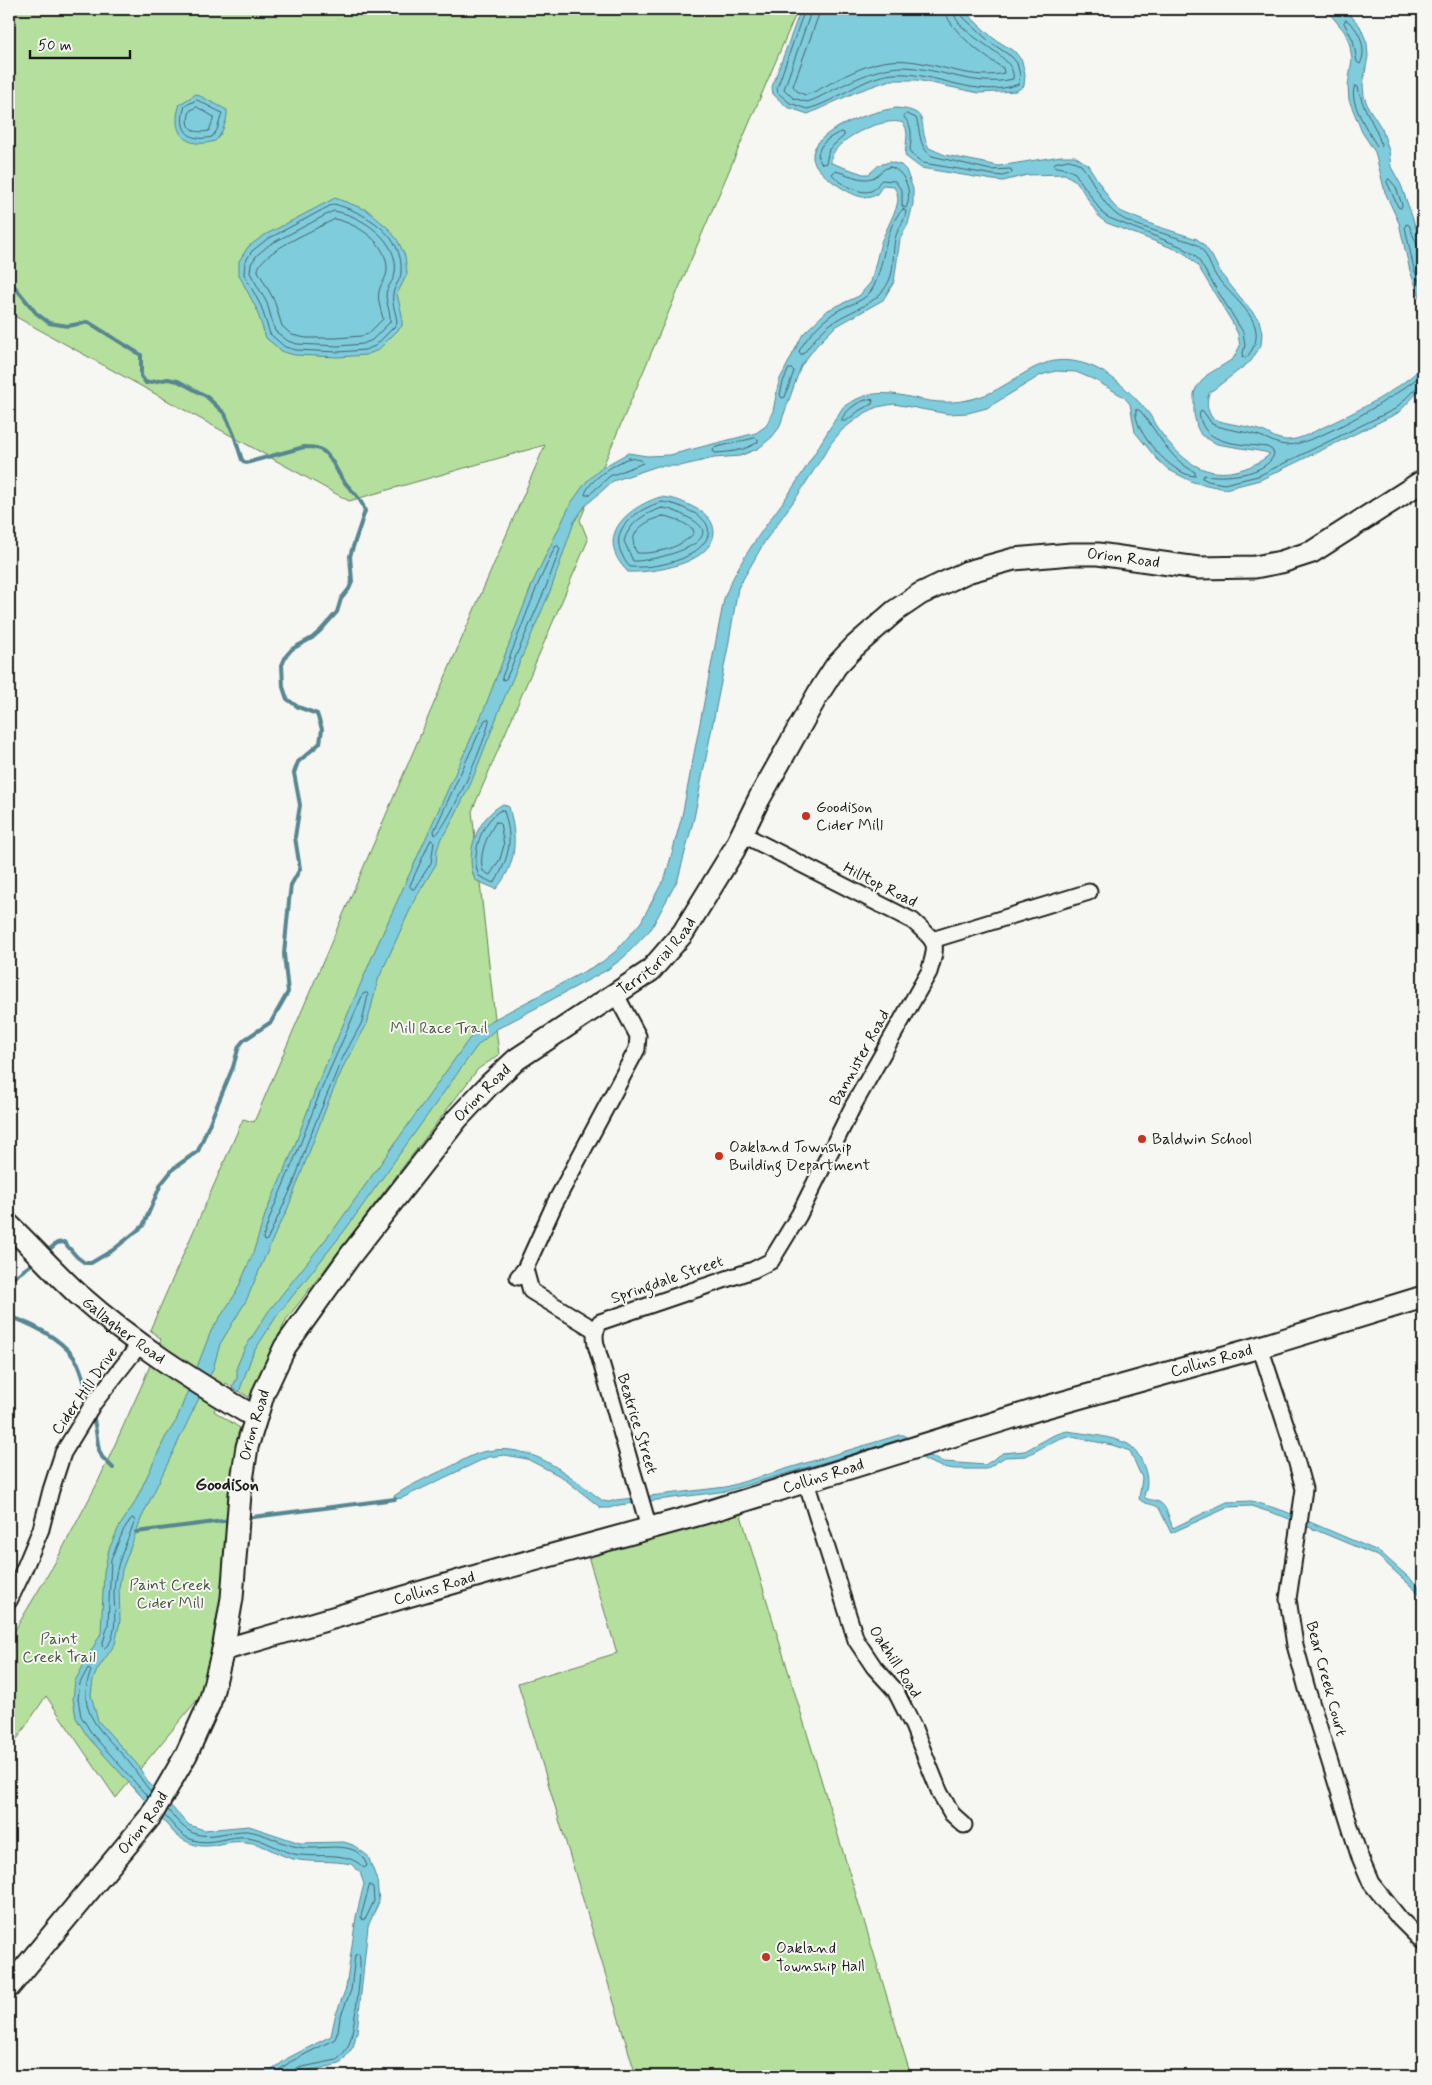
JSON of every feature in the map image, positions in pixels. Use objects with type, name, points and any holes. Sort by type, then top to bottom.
[{"type":"street","name":"Orion Road","points":[[836,666],[868,634],[895,611],[920,594],[967,572],[1014,559],[1071,554],[1098,554],[1198,568],[1256,567],[1273,564],[1312,552],[1423,481]]},
{"type":"street","name":"Territorial Road","points":[[596,1330],[531,1291],[521,1273],[555,1203],[637,1048],[638,1036],[616,995],[650,971],[683,933],[742,834],[788,746],[836,666]]},
{"type":"street","name":"Hilltop Road","points":[[742,834],[913,921],[932,940]]},
{"type":"street","points":[[932,940],[1089,892]]},
{"type":"street","name":"Bannister Road","points":[[810,1193],[853,1106],[928,972],[936,950],[932,940]]},
{"type":"street","name":"Orion Road","points":[[9,1987],[150,1816],[168,1788],[210,1702],[223,1650],[232,1598],[240,1494],[247,1447],[264,1392],[285,1347],[350,1256],[457,1119],[517,1059],[616,995]]},
{"type":"street","name":"Springdale Street","points":[[596,1330],[600,1322],[753,1270],[771,1261],[799,1216],[810,1193]]},
{"type":"street","name":"Gallagher Road","points":[[9,1225],[79,1294],[140,1344],[182,1374],[255,1417]]},
{"type":"street","name":"Collins Road","points":[[223,1650],[806,1482],[1047,1406],[1260,1347],[1423,1297]]},
{"type":"street","name":"Beatrice Street","points":[[596,1330],[594,1334],[598,1354],[649,1528]]},
{"type":"street","name":"Cider Hill Drive","points":[[9,1601],[41,1529],[50,1490],[63,1453],[93,1404],[140,1344]]},
{"type":"street","name":"Bear Creek Court","points":[[1260,1347],[1290,1438],[1304,1489],[1288,1599],[1295,1645],[1304,1680],[1360,1855],[1371,1883],[1400,1919],[1423,1942]]},
{"type":"street","name":"Oakhill Road","points":[[806,1482],[856,1640],[874,1667],[895,1690],[913,1726],[940,1793],[952,1814],[964,1825]]},
{"type":"green space","points":[[9,9],[798,9],[580,520],[588,540],[472,811],[499,1055],[478,1069],[286,1320],[250,1398],[226,1383],[214,1411],[240,1428],[223,1600],[207,1688],[116,1798],[46,1696],[9,1751],[9,1640],[56,1561],[97,1484],[141,1387],[161,1339],[150,1330],[243,1119],[254,1122],[545,445],[349,501],[9,313]]},
{"type":"green space","points":[[740,1512],[911,2076],[636,2076],[518,1683],[617,1653],[588,1556]]},
{"type":"water","points":[[801,9],[962,9],[993,38],[1015,52],[1022,61],[1025,75],[1024,86],[1016,91],[979,93],[917,80],[890,80],[856,92],[808,114],[787,107],[773,94],[772,87]]},
{"type":"water","points":[[1326,9],[1345,9],[1360,26],[1367,43],[1368,56],[1363,85],[1364,96],[1368,107],[1382,129],[1389,151],[1391,167],[1401,185],[1423,248],[1423,305],[1410,271],[1399,223],[1385,192],[1375,152],[1362,132],[1349,100],[1348,86],[1352,59],[1349,41],[1344,31]]},
{"type":"water","points":[[196,94],[227,110],[224,127],[215,141],[195,143],[188,141],[179,130],[177,114],[180,104]]},
{"type":"water","points":[[896,108],[915,112],[921,120],[925,140],[929,148],[945,155],[999,166],[1061,156],[1075,156],[1088,165],[1114,206],[1122,212],[1156,226],[1197,239],[1203,244],[1212,256],[1221,274],[1259,320],[1262,333],[1261,345],[1251,361],[1209,393],[1208,407],[1213,419],[1256,429],[1280,439],[1292,440],[1312,433],[1377,400],[1412,376],[1423,366],[1423,387],[1398,413],[1260,480],[1225,489],[1193,482],[1169,470],[1156,458],[1135,432],[1130,404],[1124,397],[1095,380],[1076,372],[1056,371],[1041,375],[987,408],[968,413],[948,414],[894,404],[877,407],[863,414],[842,430],[765,541],[738,588],[694,818],[678,879],[651,929],[623,958],[607,970],[495,1030],[477,1046],[345,1230],[276,1317],[253,1353],[239,1392],[232,1388],[237,1378],[237,1366],[245,1348],[268,1312],[337,1225],[469,1039],[489,1022],[602,962],[616,951],[641,922],[666,875],[682,816],[724,599],[745,557],[790,492],[843,407],[872,394],[885,393],[938,402],[966,400],[992,392],[1044,364],[1062,360],[1072,361],[1094,367],[1114,379],[1148,412],[1156,426],[1180,455],[1200,468],[1223,473],[1236,471],[1254,465],[1270,454],[1217,444],[1201,435],[1197,427],[1194,414],[1194,394],[1196,388],[1207,375],[1233,359],[1240,346],[1238,334],[1232,322],[1198,266],[1187,255],[1107,223],[1100,218],[1077,182],[1065,174],[1027,175],[1003,181],[921,168],[905,156],[906,128],[903,123],[895,122],[872,126],[848,139],[838,146],[832,155],[831,163],[863,174],[869,174],[879,165],[890,162],[901,165],[906,170],[913,189],[913,204],[908,224],[900,239],[894,282],[883,300],[835,327],[816,346],[801,366],[779,428],[759,448],[740,456],[714,458],[680,466],[658,466],[613,481],[585,506],[574,522],[551,589],[503,701],[471,783],[447,831],[441,838],[437,850],[436,864],[414,901],[378,980],[367,1024],[345,1063],[329,1100],[286,1213],[246,1301],[220,1344],[213,1369],[141,1519],[122,1570],[119,1588],[120,1621],[115,1644],[97,1670],[93,1680],[91,1695],[98,1721],[136,1763],[149,1783],[189,1825],[204,1830],[249,1826],[300,1843],[344,1842],[353,1845],[368,1856],[377,1880],[379,1902],[368,1926],[357,2032],[353,2047],[340,2064],[293,2076],[249,2076],[272,2070],[288,2058],[331,2036],[335,2017],[346,1988],[356,1917],[364,1884],[360,1872],[351,1864],[293,1859],[246,1842],[204,1846],[187,1841],[176,1835],[88,1737],[76,1718],[73,1699],[75,1681],[101,1633],[104,1572],[109,1549],[119,1527],[134,1504],[165,1438],[176,1421],[211,1331],[236,1293],[316,1088],[376,948],[483,712],[533,582],[571,503],[587,481],[603,467],[628,453],[647,456],[670,455],[756,433],[766,426],[773,411],[779,381],[803,334],[828,310],[859,296],[871,282],[881,242],[896,209],[898,200],[897,192],[893,186],[883,185],[877,194],[862,197],[849,192],[833,182],[815,164],[813,158],[815,148],[832,131],[845,124],[873,113]]},
{"type":"water","points":[[335,198],[367,210],[389,229],[398,241],[405,256],[407,274],[397,294],[402,315],[402,326],[378,350],[366,355],[338,357],[295,355],[283,352],[266,338],[256,308],[239,275],[239,261],[248,247],[263,236]]},
{"type":"water","points":[[660,497],[683,502],[706,516],[711,521],[714,529],[710,544],[703,552],[679,564],[652,571],[628,572],[618,560],[614,548],[614,536],[618,526],[635,509]]},
{"type":"water","points":[[503,804],[509,807],[512,818],[514,850],[508,869],[496,889],[475,880],[471,859],[475,837],[480,827],[494,810]]},
{"type":"water","points":[[1067,1431],[1114,1439],[1132,1447],[1139,1455],[1146,1472],[1147,1484],[1144,1497],[1162,1504],[1173,1528],[1227,1502],[1252,1501],[1284,1511],[1380,1552],[1423,1590],[1423,1597],[1378,1556],[1282,1516],[1251,1506],[1229,1507],[1171,1533],[1159,1508],[1139,1499],[1142,1478],[1130,1451],[1112,1445],[1067,1436],[1026,1456],[1005,1457],[986,1469],[942,1467],[925,1460],[900,1440],[727,1491],[619,1505],[609,1508],[601,1508],[562,1477],[527,1459],[505,1455],[488,1457],[402,1498],[395,1499],[394,1496],[413,1484],[467,1458],[487,1451],[504,1450],[535,1456],[550,1463],[603,1501],[609,1502],[726,1487],[899,1435],[904,1435],[928,1455],[944,1462],[985,1465],[1003,1453],[1025,1451],[1054,1435]]},
{"type":"waterway","points":[[9,276],[10,281],[36,313],[49,323],[68,326],[88,322],[141,355],[141,376],[146,383],[168,379],[178,381],[206,396],[225,414],[242,460],[246,463],[304,447],[312,447],[323,451],[358,498],[365,511],[350,556],[352,582],[341,599],[337,612],[312,638],[292,649],[282,665],[283,687],[287,699],[298,707],[317,714],[322,729],[320,743],[298,762],[294,773],[300,805],[295,837],[300,869],[291,885],[289,901],[284,954],[288,992],[271,1022],[244,1040],[239,1046],[233,1067],[198,1151],[174,1168],[161,1184],[143,1226],[113,1250],[91,1263],[85,1263],[77,1257],[64,1242],[57,1243],[45,1253]]},
{"type":"waterway","points":[[9,1281],[36,1261]]},
{"type":"waterway","points":[[9,1316],[48,1334],[65,1347],[78,1364],[91,1401]]},
{"type":"waterway","points":[[93,1413],[99,1450],[102,1457],[113,1468]]},
{"type":"waterway","points":[[245,1518],[395,1499]]},
{"type":"waterway","points":[[136,1532],[231,1520]]},
{"type":"place","name":"Goodison Cider Mill","points":[[806,816]]},
{"type":"place","name":"Baldwin School","points":[[1142,1139]]},
{"type":"place","name":"Oakland Township Building Department","points":[[719,1156]]},
{"type":"place","name":"Oakland Township Hall","points":[[766,1957]]},
{"type":"district","name":"Goodison","points":[[227,1485]]},
{"type":"park label","name":"Mill Race Trail","points":[[439,1028]]},
{"type":"park label","name":"Paint Creek Cider Mill","points":[[170,1594]]},
{"type":"park label","name":"Paint Creek Trail","points":[[59,1648]]}]
